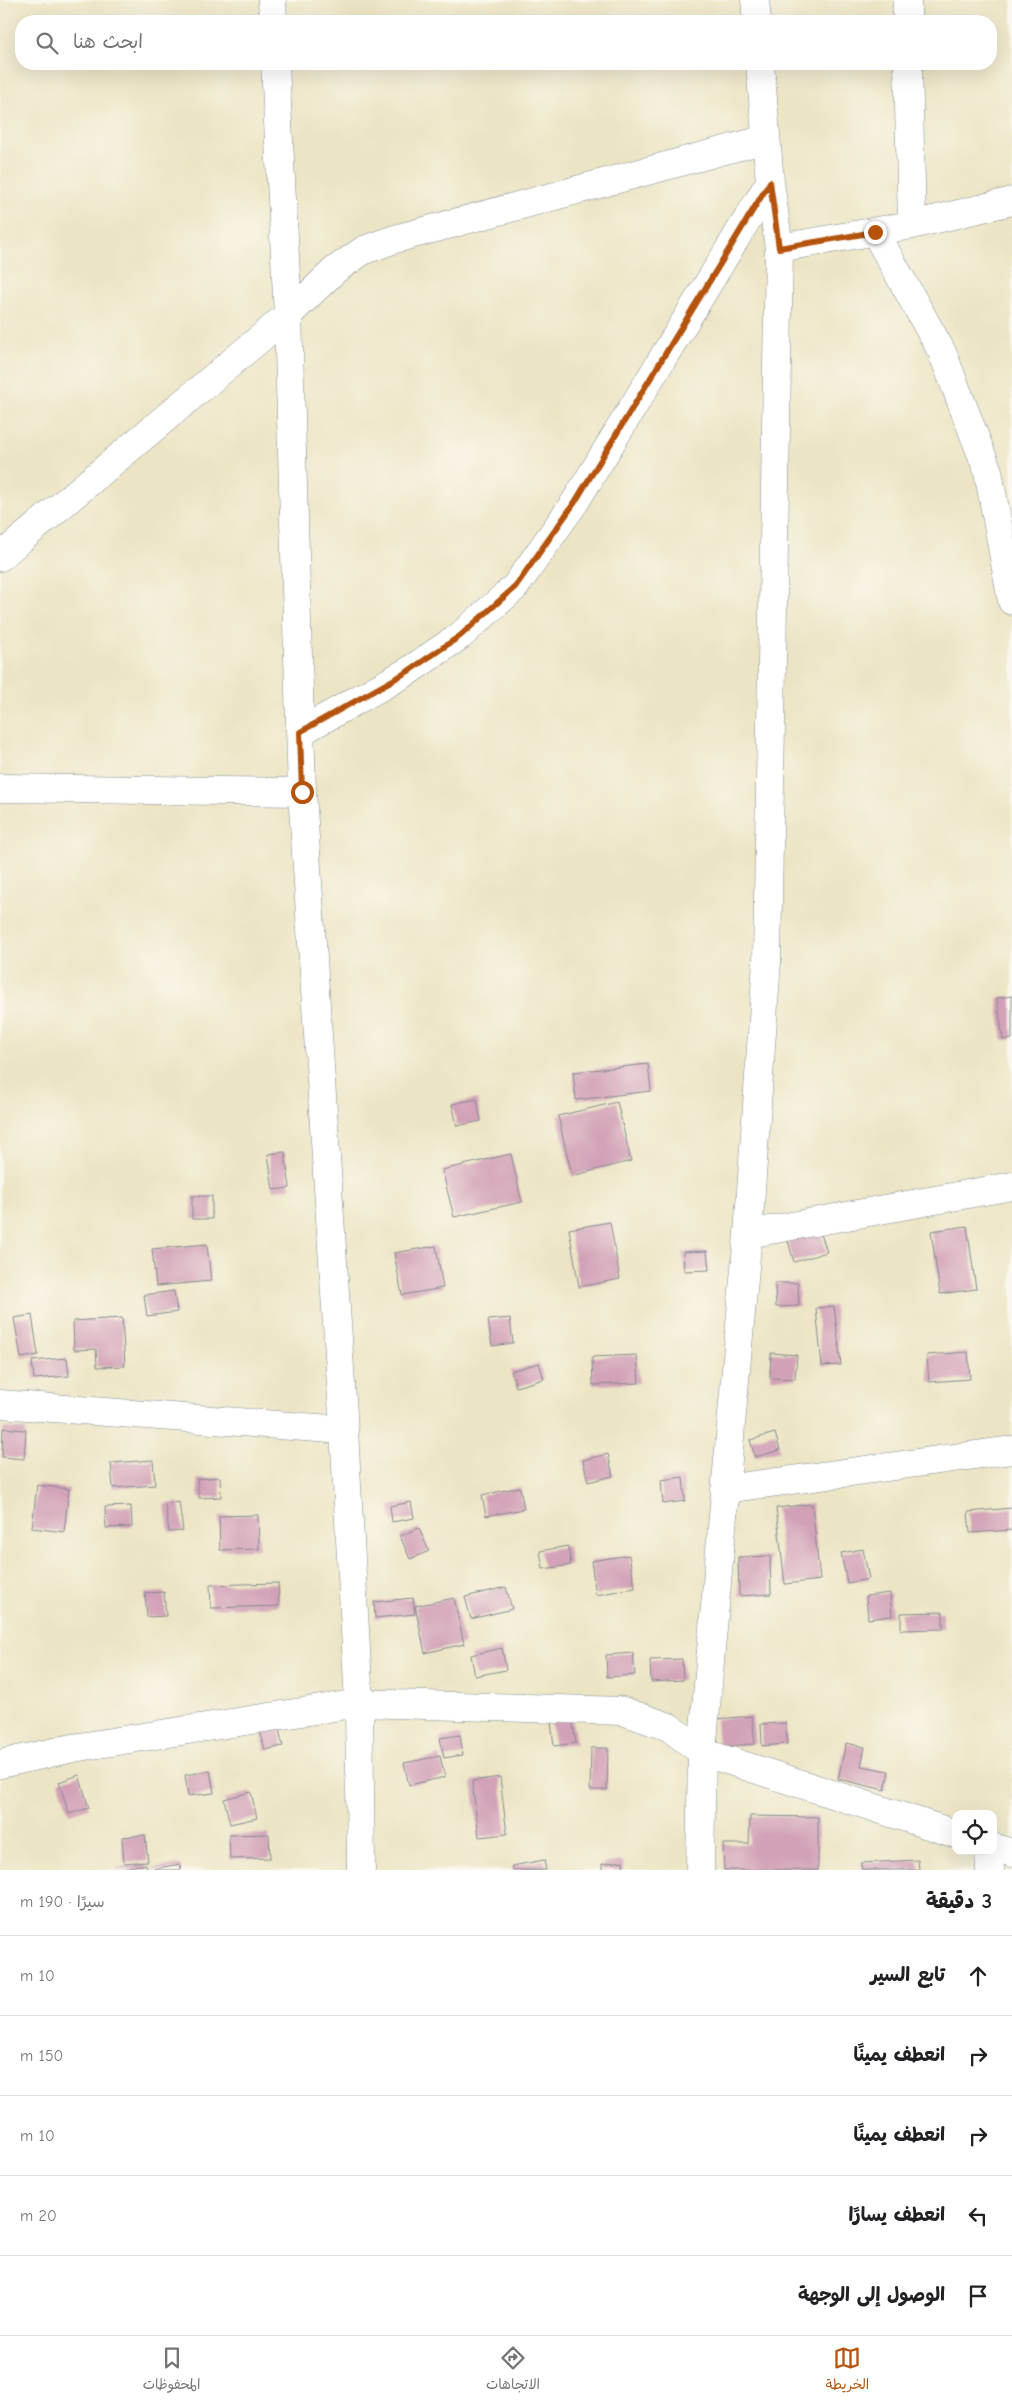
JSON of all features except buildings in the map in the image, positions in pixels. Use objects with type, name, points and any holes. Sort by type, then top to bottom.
[{"type":"street","points":[[272,0],[273,15]]},
{"type":"street","points":[[755,0],[756,15]]},
{"type":"street","points":[[907,0],[907,15]]},
{"type":"street","points":[[275,70],[288,314],[302,792],[344,1430],[359,1703],[361,1870]]},
{"type":"street","points":[[700,1870],[702,1752],[748,1234],[767,961],[779,248],[770,182],[760,70]]},
{"type":"street","points":[[908,70],[912,225]]},
{"type":"street","points":[[0,557],[288,314],[335,270],[364,250],[395,238],[766,138]]},
{"type":"street","points":[[300,732],[407,672],[460,636],[515,587],[575,502],[770,182]]},
{"type":"street","points":[[779,248],[912,225],[1012,201]]},
{"type":"street","points":[[875,232],[942,352],[988,471],[1012,601]]},
{"type":"street","points":[[0,788],[302,792]]},
{"type":"street","points":[[748,1234],[1012,1186]]},
{"type":"street","points":[[0,1404],[344,1430]]},
{"type":"street","points":[[725,1488],[1012,1450]]},
{"type":"street","points":[[0,1764],[73,1748],[359,1703],[623,1711],[669,1727],[702,1752],[952,1833]]},
{"type":"street","points":[[997,1848],[1012,1853]]},
{"type":"street","points":[[989,1855],[990,1870]]},
{"type":"route","points":[[302,792],[300,732],[407,672],[460,636],[515,587],[575,502],[770,182],[779,248],[875,232]]}]
